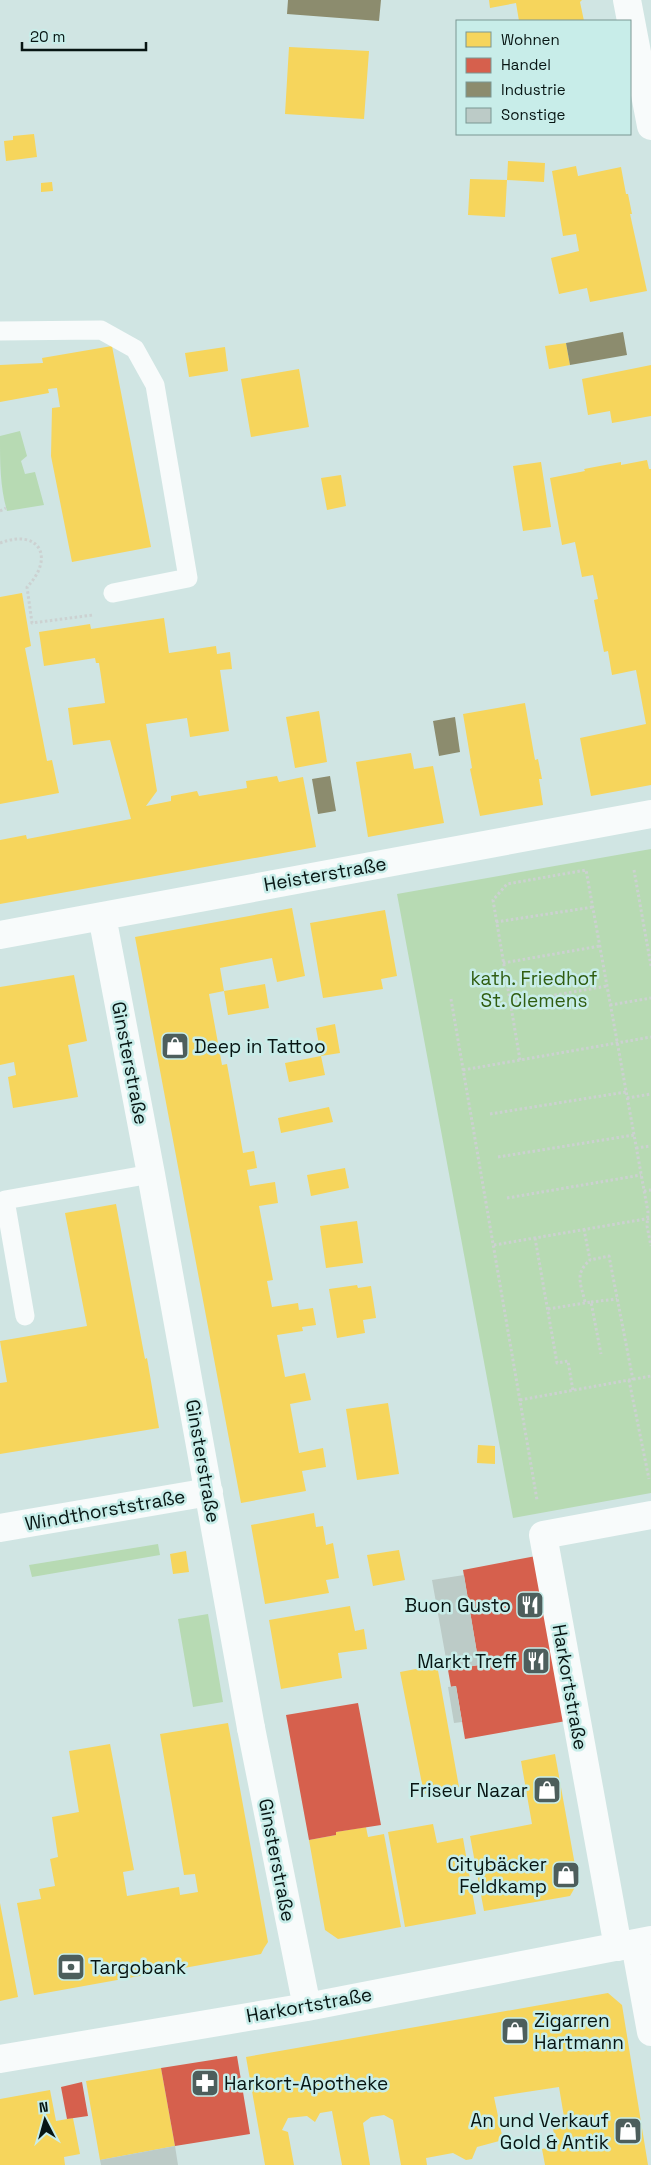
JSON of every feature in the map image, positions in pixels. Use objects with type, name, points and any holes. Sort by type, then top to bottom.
[{"type":"street","points":[[628,0],[651,126]]},
{"type":"street","name":"Heisterstraße","points":[[0,935],[651,814]]},
{"type":"street","name":"Ginsterstraße","points":[[102,916],[151,1174],[251,1728],[307,2006]]},
{"type":"street","name":"Windthorststraße","points":[[0,1528],[209,1492]]},
{"type":"street","name":"Harkortstraße","points":[[0,2059],[307,2006],[635,1944],[543,1535],[651,1516]]},
{"type":"street","points":[[635,1944],[651,2032]]},
{"type":"lane","points":[[0,331],[101,330],[135,349],[155,385],[188,578],[113,593]]},
{"type":"lane","points":[[25,1316],[4,1200],[151,1174]]},
{"type":"path","points":[[0,511],[6,508]]},
{"type":"path","points":[[0,543],[17,538],[25,538],[34,542],[40,549],[41,567],[37,577],[27,587],[32,623],[103,614],[113,593]]},
{"type":"path","points":[[520,1060],[493,900],[507,884],[586,870],[649,1218],[651,1246]]},
{"type":"path","points":[[634,870],[651,966]]},
{"type":"path","points":[[496,922],[593,907]]},
{"type":"path","points":[[503,963],[600,946]]},
{"type":"path","points":[[510,1003],[607,986]]},
{"type":"path","points":[[610,1005],[651,998]]},
{"type":"path","points":[[451,999],[538,1506]]},
{"type":"path","points":[[464,1070],[651,1037]]},
{"type":"path","points":[[490,1114],[626,1092]]},
{"type":"path","points":[[627,1098],[651,1094]]},
{"type":"path","points":[[498,1157],[634,1135]]},
{"type":"path","points":[[636,1148],[651,1146]]},
{"type":"path","points":[[507,1198],[641,1175]]},
{"type":"path","points":[[644,1191],[651,1190]]},
{"type":"path","points":[[494,1245],[649,1218]]},
{"type":"path","points":[[584,1229],[590,1260]]},
{"type":"path","points":[[534,1238],[557,1363],[568,1361],[573,1391]]},
{"type":"path","points":[[585,1302],[579,1274],[582,1267],[590,1260],[610,1256],[650,1484]]},
{"type":"path","points":[[548,1309],[585,1302],[618,1299]]},
{"type":"path","points":[[591,1302],[601,1354]]},
{"type":"path","points":[[520,1400],[651,1376]]},
{"type":"green space","points":[[20,431],[27,456],[21,461],[25,474],[35,472],[44,505],[7,511],[0,465],[0,436]]},
{"type":"green space","name":"kath. Friedhof St. Clemens","points":[[651,849],[651,1493],[513,1518],[397,894]]},
{"type":"green space","points":[[158,1544],[160,1555],[32,1577],[29,1565]]},
{"type":"green space","points":[[208,1614],[223,1702],[193,1707],[178,1619]]},
{"type":"building: Wohnen","points":[[489,0],[582,0],[580,2],[584,20],[519,20],[516,3],[490,8]]},
{"type":"building: Wohnen","points":[[289,47],[369,51],[364,119],[285,114]]},
{"type":"building: Wohnen","points":[[34,134],[37,157],[6,161],[4,141],[13,140],[13,136]]},
{"type":"building: Wohnen","points":[[508,161],[545,163],[544,182],[507,180]]},
{"type":"building: Wohnen","points":[[576,166],[578,176],[621,167],[647,291],[590,302],[587,288],[559,294],[551,258],[579,251],[576,234],[563,236],[552,171]]},
{"type":"building: Wohnen","points":[[470,179],[507,180],[505,217],[468,215]]},
{"type":"building: Wohnen","points":[[52,182],[53,191],[41,192],[41,183]]},
{"type":"building: Wohnen","points":[[566,343],[570,365],[549,369],[545,346]]},
{"type":"building: Wohnen","points":[[112,346],[151,547],[72,562],[51,456],[52,408],[60,407],[57,388],[48,389],[49,393],[0,402],[0,365],[43,363],[42,358]]},
{"type":"building: Wohnen","points":[[225,347],[228,371],[189,377],[185,353]]},
{"type":"building: Wohnen","points":[[651,365],[651,416],[612,423],[610,411],[588,415],[582,379]]},
{"type":"building: Wohnen","points":[[299,369],[309,427],[251,437],[241,379]]},
{"type":"building: Wohnen","points":[[647,460],[649,469],[651,469],[651,785],[591,796],[580,738],[646,724],[636,670],[612,675],[608,651],[604,652],[594,600],[598,599],[593,575],[582,577],[575,542],[562,545],[550,478],[621,462],[621,465]]},
{"type":"building: Wohnen","points":[[541,462],[551,527],[523,531],[513,466]]},
{"type":"building: Wohnen","points":[[341,475],[346,506],[327,510],[321,478]]},
{"type":"building: Wohnen","points":[[22,593],[31,646],[25,648],[47,761],[52,760],[59,793],[0,804],[0,597]]},
{"type":"building: Wohnen","points":[[164,618],[169,653],[216,646],[217,654],[230,652],[232,669],[220,670],[229,731],[190,737],[187,718],[146,724],[157,791],[146,806],[171,801],[171,796],[197,791],[199,796],[247,788],[246,781],[277,776],[279,782],[303,777],[316,847],[0,904],[0,840],[26,835],[27,839],[131,819],[110,740],[73,745],[68,708],[105,703],[99,663],[96,663],[95,658],[44,666],[39,632],[90,624],[91,629]]},
{"type":"building: Wohnen","points":[[525,703],[535,760],[538,759],[542,779],[539,779],[543,805],[480,816],[470,769],[472,768],[463,714]]},
{"type":"building: Wohnen","points":[[319,711],[327,762],[295,768],[286,717]]},
{"type":"building: Wohnen","points":[[411,753],[414,769],[433,766],[444,823],[368,837],[356,762]]},
{"type":"building: Wohnen","points":[[292,908],[305,976],[277,982],[272,958],[220,968],[224,991],[209,994],[222,1065],[227,1064],[243,1153],[254,1151],[257,1168],[247,1170],[250,1186],[275,1182],[278,1203],[259,1206],[273,1280],[267,1281],[272,1307],[298,1303],[299,1310],[313,1308],[316,1325],[302,1327],[303,1331],[277,1335],[285,1377],[305,1373],[311,1400],[290,1404],[299,1453],[323,1448],[326,1467],[302,1471],[306,1491],[241,1503],[135,937]]},
{"type":"building: Wohnen","points":[[385,910],[397,976],[381,979],[383,989],[323,998],[310,923]]},
{"type":"building: Wohnen","points":[[74,975],[87,1041],[68,1045],[78,1097],[13,1108],[8,1077],[16,1075],[14,1062],[0,1065],[0,987]]},
{"type":"building: Wohnen","points":[[265,984],[269,1008],[228,1015],[224,991]]},
{"type":"building: Wohnen","points":[[335,1024],[340,1053],[321,1056],[316,1028]]},
{"type":"building: Wohnen","points":[[321,1056],[325,1075],[289,1082],[285,1063]]},
{"type":"building: Wohnen","points":[[329,1107],[333,1122],[281,1133],[278,1118]]},
{"type":"building: Wohnen","points":[[345,1168],[349,1188],[311,1196],[307,1175]]},
{"type":"building: Wohnen","points":[[116,1204],[159,1428],[0,1454],[0,1383],[7,1382],[0,1341],[87,1326],[65,1213]]},
{"type":"building: Wohnen","points":[[357,1221],[363,1263],[326,1268],[320,1226]]},
{"type":"building: Wohnen","points":[[357,1285],[358,1288],[371,1286],[376,1318],[363,1320],[365,1333],[337,1338],[329,1289]]},
{"type":"building: Wohnen","points":[[388,1403],[399,1474],[357,1480],[346,1409]]},
{"type":"building: Wohnen","points":[[478,1445],[495,1446],[495,1464],[477,1463]]},
{"type":"building: Wohnen","points":[[314,1513],[316,1527],[323,1526],[326,1545],[333,1543],[339,1578],[326,1580],[329,1593],[265,1604],[251,1525]]},
{"type":"building: Wohnen","points":[[399,1550],[405,1580],[373,1586],[367,1555]]},
{"type":"building: Wohnen","points":[[186,1551],[189,1572],[173,1574],[170,1554]]},
{"type":"building: Wohnen","points":[[350,1606],[355,1631],[364,1629],[367,1649],[338,1653],[342,1678],[281,1689],[269,1620]]},
{"type":"building: Wohnen","points":[[437,1665],[459,1787],[424,1794],[400,1672]]},
{"type":"building: Wohnen","points":[[228,1723],[268,1942],[261,1954],[34,1995],[17,1903],[41,1899],[39,1889],[55,1886],[50,1859],[58,1857],[52,1817],[79,1812],[69,1751],[110,1744],[134,1870],[123,1872],[127,1896],[179,1887],[180,1895],[198,1892],[195,1874],[184,1875],[160,1734]]},
{"type":"building: Wohnen","points":[[555,1754],[578,1882],[570,1896],[484,1911],[470,1836],[532,1824],[521,1761]]},
{"type":"building: Wohnen","points":[[433,1824],[437,1843],[463,1838],[476,1914],[405,1927],[388,1832]]},
{"type":"building: Wohnen","points":[[366,1827],[368,1837],[384,1834],[401,1927],[338,1939],[325,1930],[309,1840],[336,1835],[336,1832]]},
{"type":"building: Wohnen","points":[[0,1903],[18,1997],[0,2001]]},
{"type":"building: Wohnen","points":[[608,1993],[622,2005],[648,2165],[545,2165],[542,2149],[557,2146],[552,2125],[565,2123],[559,2087],[494,2097],[503,2140],[477,2147],[472,2159],[466,2160],[453,2153],[426,2158],[427,2165],[401,2165],[393,2120],[384,2115],[371,2117],[363,2123],[370,2165],[342,2165],[332,2111],[320,2113],[315,2122],[307,2116],[288,2118],[282,2130],[288,2132],[294,2165],[265,2165],[246,2057]]},
{"type":"building: Wohnen","points":[[161,2068],[175,2146],[100,2160],[86,2081]]},
{"type":"building: Wohnen","points":[[50,2090],[56,2121],[73,2118],[80,2154],[64,2157],[65,2165],[0,2165],[0,2099]]},
{"type":"building: Handel","points":[[536,1556],[566,1721],[465,1739],[456,1686],[451,1687],[448,1670],[479,1665],[463,1570]]},
{"type":"building: Handel","points":[[358,1703],[381,1825],[336,1832],[336,1835],[309,1840],[286,1715]]},
{"type":"building: Handel","points":[[237,2056],[250,2134],[175,2146],[161,2068]]},
{"type":"building: Handel","points":[[82,2082],[88,2116],[67,2119],[61,2087]]},
{"type":"building: Industrie","points":[[288,0],[381,0],[379,21],[287,14]]},
{"type":"building: Industrie","points":[[623,332],[627,355],[570,365],[566,343]]},
{"type":"building: Industrie","points":[[455,717],[460,752],[439,756],[433,721]]},
{"type":"building: Industrie","points":[[330,776],[336,811],[318,814],[312,779]]},
{"type":"building: Sonstige","points":[[464,1575],[479,1665],[448,1670],[432,1580]]},
{"type":"building: Sonstige","points":[[456,1686],[462,1722],[454,1723],[448,1687]]},
{"type":"building: Sonstige","points":[[175,2146],[178,2165],[101,2165],[100,2160]]},
{"type":"place","name":"Deep in Tattoo","points":[[175,1046]]},
{"type":"place","name":"Buon Gusto","points":[[530,1605]]},
{"type":"place","name":"Markt Treff","points":[[536,1661]]},
{"type":"place","name":"Friseur Nazar","points":[[547,1790]]},
{"type":"place","name":"Citybäcker Feldkamp","points":[[566,1875]]},
{"type":"place","name":"Targobank","points":[[71,1967]]},
{"type":"place","name":"Zigarren Hartmann","points":[[515,2031]]},
{"type":"place","name":"Harkort-Apotheke","points":[[205,2083]]},
{"type":"place","name":"An und Verkauf Gold & Antik","points":[[628,2131]]}]
